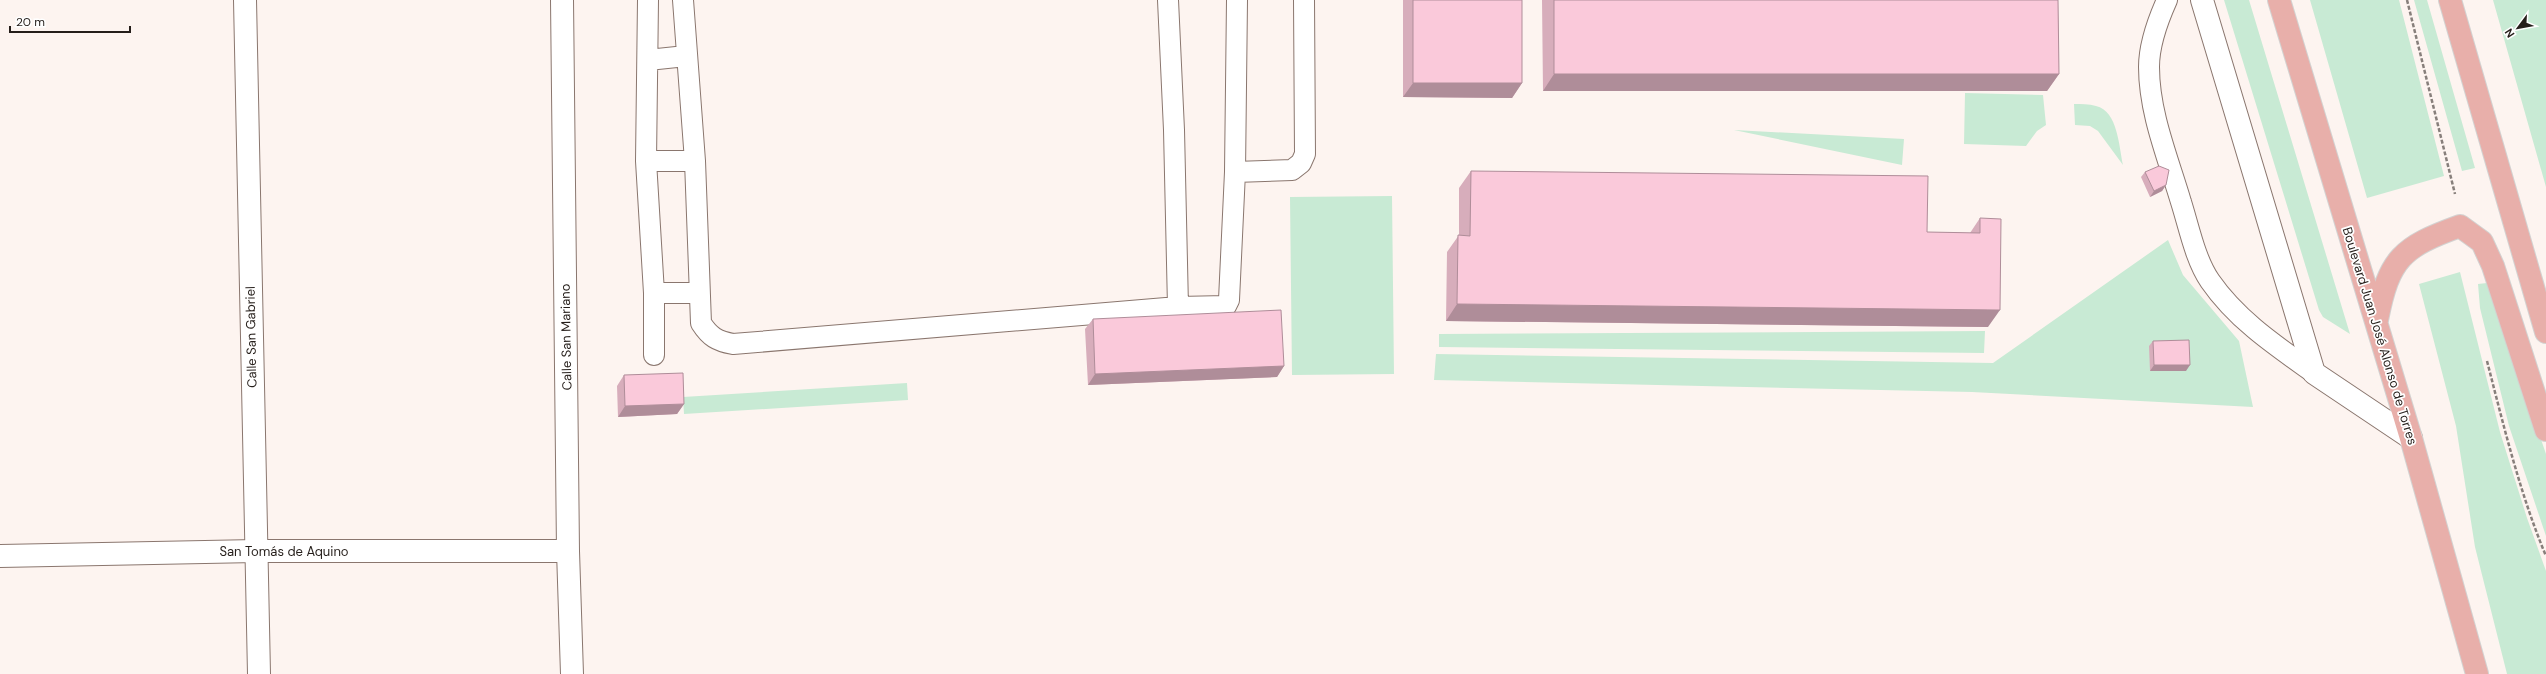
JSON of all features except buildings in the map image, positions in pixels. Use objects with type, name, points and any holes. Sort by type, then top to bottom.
[{"type":"main road","name":"Boulevard Juan José Alonso de Torres","points":[[2279,0],[2411,438],[2477,674]]},
{"type":"main road","points":[[2450,0],[2546,332]]},
{"type":"main road","points":[[2376,323],[2390,273],[2401,258],[2412,247],[2427,238],[2460,226],[2482,242],[2493,266],[2546,430]]},
{"type":"street","name":"Calle San Gabriel","points":[[245,0],[258,674]]},
{"type":"street","name":"Calle San Mariano","points":[[562,0],[568,551],[572,674]]},
{"type":"street","points":[[2202,0],[2314,373],[2411,438]]},
{"type":"street","name":"San Tomás de Aquino","points":[[0,556],[256,551],[568,551]]},
{"type":"lane","points":[[648,0],[646,161],[654,293],[654,355]]},
{"type":"lane","points":[[683,0],[686,56],[696,161],[701,323],[708,333],[718,342],[733,344],[1178,308],[1226,306],[1229,300],[1235,172],[1236,0]]},
{"type":"lane","points":[[1168,0],[1174,130],[1178,308]]},
{"type":"lane","points":[[1235,172],[1292,170],[1301,163],[1305,154],[1304,0]]},
{"type":"lane","points":[[2167,0],[2154,33],[2150,59],[2150,98],[2195,247],[2209,280],[2227,304],[2257,332],[2314,373]]},
{"type":"lane","points":[[648,60],[686,56]]},
{"type":"lane","points":[[646,161],[696,161]]},
{"type":"lane","points":[[654,293],[699,293]]},
{"type":"path","points":[[2407,0],[2456,198]]},
{"type":"path","points":[[2486,358],[2505,431],[2536,532],[2546,556]]},
{"type":"green space","points":[[2224,0],[2249,0],[2350,334],[2323,317],[2319,310]]},
{"type":"green space","points":[[2310,0],[2399,0],[2444,176],[2367,198]]},
{"type":"green space","points":[[2414,0],[2427,0],[2475,168],[2462,171]]},
{"type":"green space","points":[[2493,0],[2546,0],[2546,187]]},
{"type":"green space","points":[[1965,93],[2043,95],[2046,125],[2037,131],[2026,146],[1964,144]]},
{"type":"green space","points":[[2074,104],[2088,104],[2096,106],[2103,109],[2109,115],[2116,131],[2123,165],[2098,131],[2090,126],[2075,125]]},
{"type":"green space","points":[[1734,130],[1904,139],[1902,165]]},
{"type":"green space","points":[[1392,196],[1394,374],[1292,375],[1290,197]]},
{"type":"green space","points":[[2168,240],[2183,275],[2239,341],[2253,407],[1972,392],[1434,380],[1436,354],[1993,363]]},
{"type":"green space","points":[[2460,272],[2500,432],[2527,518],[2546,571],[2546,674],[2507,674],[2475,547],[2456,426],[2419,284]]},
{"type":"green space","points":[[2487,283],[2546,454],[2546,536],[2509,426],[2480,308],[2478,284]]},
{"type":"green space","points":[[1985,331],[1984,353],[1439,347],[1439,334]]},
{"type":"green space","points":[[907,383],[908,400],[684,414],[683,397]]}]
